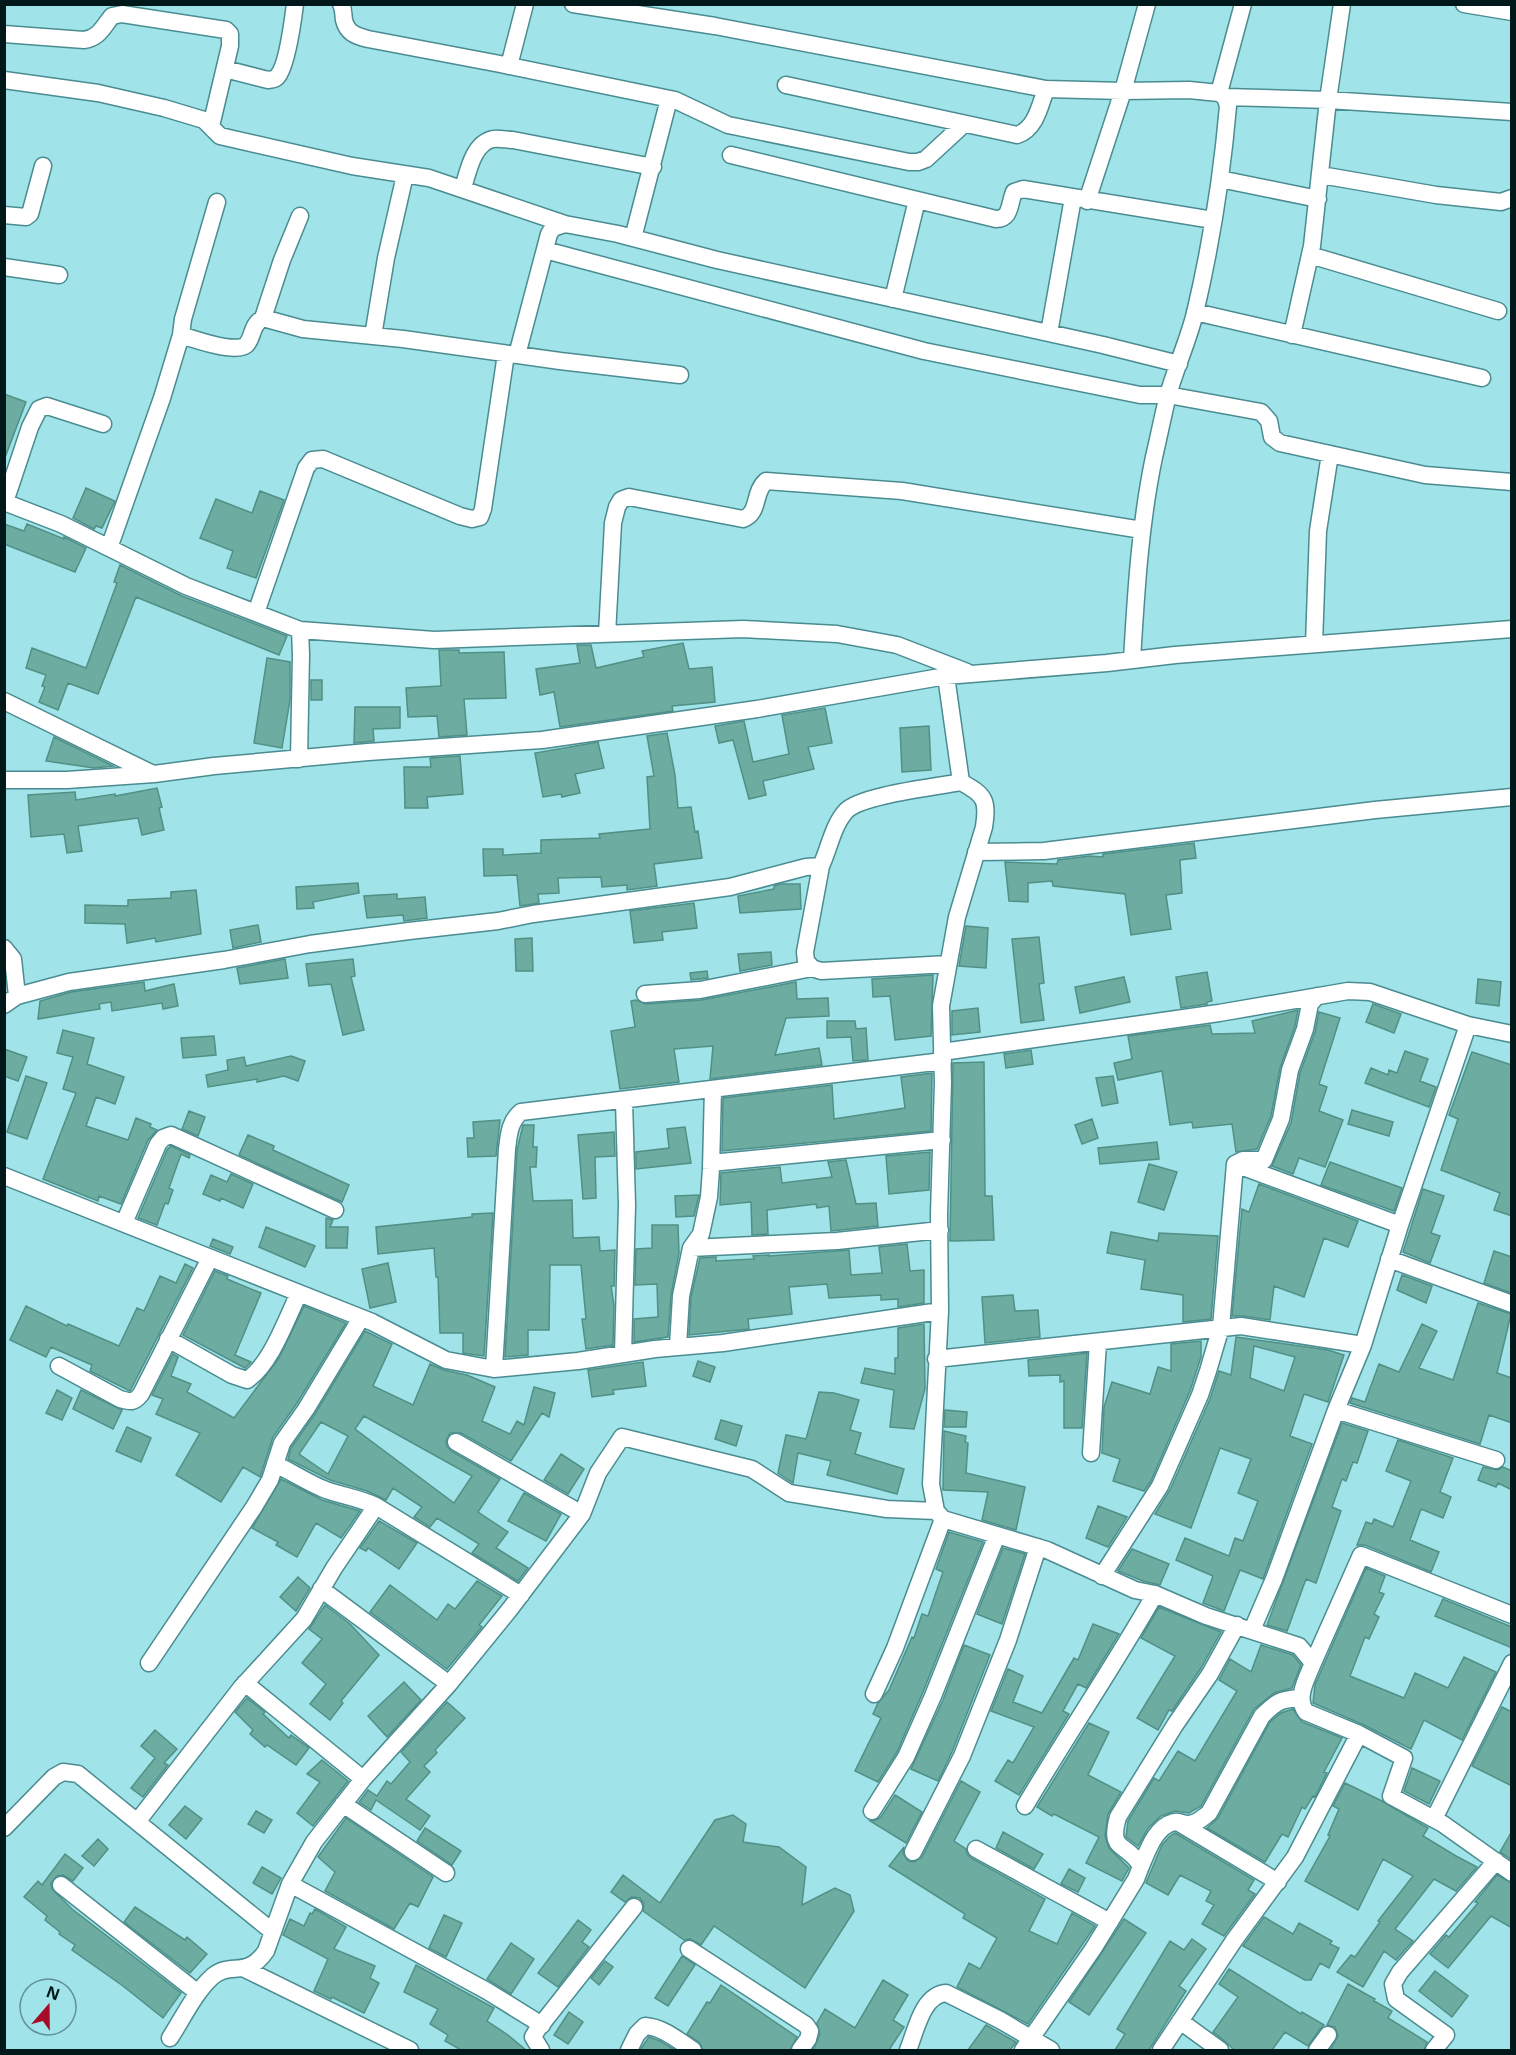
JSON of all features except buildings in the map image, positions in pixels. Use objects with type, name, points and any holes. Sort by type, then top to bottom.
[{"type":"street","points":[[225,69],[268,80],[278,76],[286,55],[296,4]]},
{"type":"street","points":[[341,4],[344,9],[344,20],[349,31],[354,35],[406,48],[509,66],[669,99],[684,103],[728,125],[909,162],[926,159],[964,124]]},
{"type":"street","points":[[509,66],[525,4]]},
{"type":"street","points":[[573,4],[715,26],[1046,88],[1123,91],[1189,90],[1222,95],[1512,112]]},
{"type":"street","points":[[1049,333],[1080,200],[1123,91],[1147,4]]},
{"type":"street","points":[[1132,660],[1136,584],[1154,459],[1168,395],[1195,312],[1213,220],[1228,106],[1222,95],[1243,4]]},
{"type":"street","points":[[1292,335],[1310,255],[1342,4]]},
{"type":"street","points":[[1464,4],[1512,12]]},
{"type":"street","points":[[4,34],[91,39],[99,35],[112,16],[122,14],[226,30],[231,38],[211,126]]},
{"type":"street","points":[[4,80],[98,93],[129,100],[204,120],[216,133],[224,137],[352,166],[429,178],[565,224],[1179,364]]},
{"type":"street","points":[[786,85],[1017,135],[1025,133],[1032,126],[1046,88]]},
{"type":"street","points":[[633,238],[669,99]]},
{"type":"street","points":[[463,188],[473,158],[479,148],[485,142],[495,139],[513,140],[653,167]]},
{"type":"street","points":[[731,155],[1003,219],[1007,216],[1014,192],[1018,190],[1213,220]]},
{"type":"street","points":[[4,215],[26,217],[30,214],[44,166]]},
{"type":"street","points":[[373,336],[386,258],[405,175]]},
{"type":"street","points":[[1321,175],[1436,195],[1501,202],[1512,198]]},
{"type":"street","points":[[1220,179],[1318,199]]},
{"type":"street","points":[[893,299],[918,200]]},
{"type":"street","points":[[109,548],[162,398],[217,202]]},
{"type":"street","points":[[181,335],[227,347],[241,348],[248,344],[256,322],[263,318],[282,260],[300,216]]},
{"type":"street","points":[[256,613],[306,468],[312,460],[323,459],[460,516],[472,519],[480,517],[512,354],[549,234],[553,228],[565,224]]},
{"type":"street","points":[[545,250],[924,351],[1140,395],[1168,395],[1261,412],[1269,421],[1275,441],[1425,475],[1512,482]]},
{"type":"street","points":[[1310,255],[1498,311]]},
{"type":"street","points":[[4,267],[59,275]]},
{"type":"street","points":[[1195,312],[1482,378]]},
{"type":"street","points":[[263,318],[303,329],[680,375]]},
{"type":"street","points":[[103,424],[47,406],[39,409],[30,427],[5,502],[61,524],[186,586],[300,630],[434,640],[743,629],[837,634],[897,645],[971,674]]},
{"type":"street","points":[[1314,644],[1318,531],[1330,454]]},
{"type":"street","points":[[608,634],[613,523],[621,500],[629,497],[743,519],[749,517],[754,511],[757,492],[766,481],[902,491],[1142,530]]},
{"type":"street","points":[[299,759],[300,630]]},
{"type":"street","points":[[4,780],[67,780],[154,774],[214,766],[368,752],[542,740],[757,709],[946,676],[1314,644],[1512,630]]},
{"type":"street","points":[[946,676],[961,782]]},
{"type":"street","points":[[4,701],[154,774]]},
{"type":"street","points":[[812,969],[806,961],[805,952],[822,866],[845,812],[856,804],[884,796],[961,782],[978,791],[985,800],[984,827],[957,917],[941,1006],[940,1311],[931,1484],[940,1515],[895,1647],[874,1694]]},
{"type":"street","points":[[976,852],[1044,851],[1375,810],[1512,797]]},
{"type":"street","points":[[4,948],[13,959],[8,1004],[69,982],[224,960],[310,944],[498,921],[545,912],[730,887],[806,867],[822,866]]},
{"type":"street","points":[[645,994],[700,990],[812,969],[821,971],[948,964]]},
{"type":"street","points":[[494,1369],[507,1149],[514,1118],[521,1112],[532,1109],[624,1101],[942,1057],[1348,991],[1370,992],[1468,1025],[1512,1034]]},
{"type":"street","points":[[1235,1164],[1243,1160],[1264,1160],[1281,1119],[1290,1070],[1305,1029],[1310,1004],[1317,996]]},
{"type":"street","points":[[1141,1866],[1135,1857],[1115,1840],[1113,1834],[1118,1817],[1175,1725],[1244,1628],[1274,1579],[1336,1410],[1363,1346],[1400,1225],[1468,1025]]},
{"type":"street","points":[[678,1346],[681,1296],[691,1248],[700,1234],[709,1197],[713,1089]]},
{"type":"street","points":[[623,1354],[627,1205],[624,1101]]},
{"type":"street","points":[[124,1223],[158,1144],[163,1138],[171,1135],[335,1210]]},
{"type":"street","points":[[711,1162],[942,1140]]},
{"type":"street","points":[[1235,1164],[1400,1225]]},
{"type":"street","points":[[1102,1576],[1160,1486],[1200,1395],[1221,1327],[1235,1164]]},
{"type":"street","points":[[4,1176],[362,1318],[446,1360],[494,1369],[579,1361],[678,1346],[723,1343],[940,1311]]},
{"type":"street","points":[[691,1248],[837,1241],[940,1230]]},
{"type":"street","points":[[59,1366],[129,1402],[136,1401],[210,1258]]},
{"type":"street","points":[[1389,1259],[1511,1304]]},
{"type":"street","points":[[168,1339],[232,1375],[247,1380],[257,1373],[270,1353],[298,1293]]},
{"type":"street","points":[[149,1663],[254,1507],[270,1480],[282,1443],[306,1409],[362,1318]]},
{"type":"street","points":[[936,1359],[1221,1327],[1255,1327],[1363,1346]]},
{"type":"street","points":[[1090,1453],[1098,1342]]},
{"type":"street","points":[[1336,1410],[1496,1460]]},
{"type":"street","points":[[170,2038],[198,1994],[213,1976],[221,1971],[253,1965],[266,1951],[290,1884],[314,1842],[363,1779],[449,1684],[521,1595],[582,1514],[598,1473],[622,1437],[752,1469],[789,1493],[940,1515],[1038,1547],[1135,1590],[1155,1594],[1206,1616],[1299,1646],[1313,1663]]},
{"type":"street","points":[[456,1442],[582,1514]]},
{"type":"street","points":[[275,1464],[336,1494],[361,1498],[521,1595]]},
{"type":"street","points":[[137,1822],[245,1683],[304,1619],[376,1506]]},
{"type":"street","points":[[872,1811],[906,1757],[933,1696],[997,1535]]},
{"type":"street","points":[[914,1852],[962,1755],[1008,1640],[1038,1547]]},
{"type":"street","points":[[1512,1615],[1361,1555],[1300,1698],[1300,1705],[1306,1712],[1359,1734],[1404,1758],[1391,1796],[1434,1819],[1512,1873]]},
{"type":"street","points":[[321,1589],[449,1684]]},
{"type":"street","points":[[1025,1806],[1155,1594]]},
{"type":"street","points":[[1434,1819],[1512,1663]]},
{"type":"street","points":[[245,1683],[363,1779]]},
{"type":"street","points":[[1027,2044],[1110,1923],[1137,1879],[1156,1834],[1176,1821],[1187,1824],[1196,1823],[1209,1813],[1262,1716],[1284,1698],[1300,1698]]},
{"type":"street","points":[[1161,2050],[1295,1857],[1359,1734]]},
{"type":"street","points":[[4,1828],[54,1777],[63,1772],[71,1772],[90,1782],[273,1932]]},
{"type":"street","points":[[343,1804],[446,1873]]},
{"type":"street","points":[[1176,1821],[1278,1882]]},
{"type":"street","points":[[976,1849],[1110,1923]]},
{"type":"street","points":[[1434,2050],[1446,2035],[1396,1999],[1393,1984],[1496,1861]]},
{"type":"street","points":[[290,1884],[457,1974],[542,2025]]},
{"type":"street","points":[[61,1885],[198,1994]]},
{"type":"street","points":[[541,2050],[533,2037],[634,1907]]},
{"type":"street","points":[[689,1949],[806,2025],[810,2031],[808,2039],[800,2050]]},
{"type":"street","points":[[243,1968],[410,2050]]},
{"type":"street","points":[[908,2050],[922,2014],[932,1998],[946,1993],[1000,2020],[1027,2044],[1051,2050]]},
{"type":"street","points":[[1180,2021],[1220,2050]]},
{"type":"street","points":[[628,2050],[637,2034],[645,2026],[653,2026],[693,2050]]},
{"type":"street","points":[[1317,2050],[1328,2035]]}]
